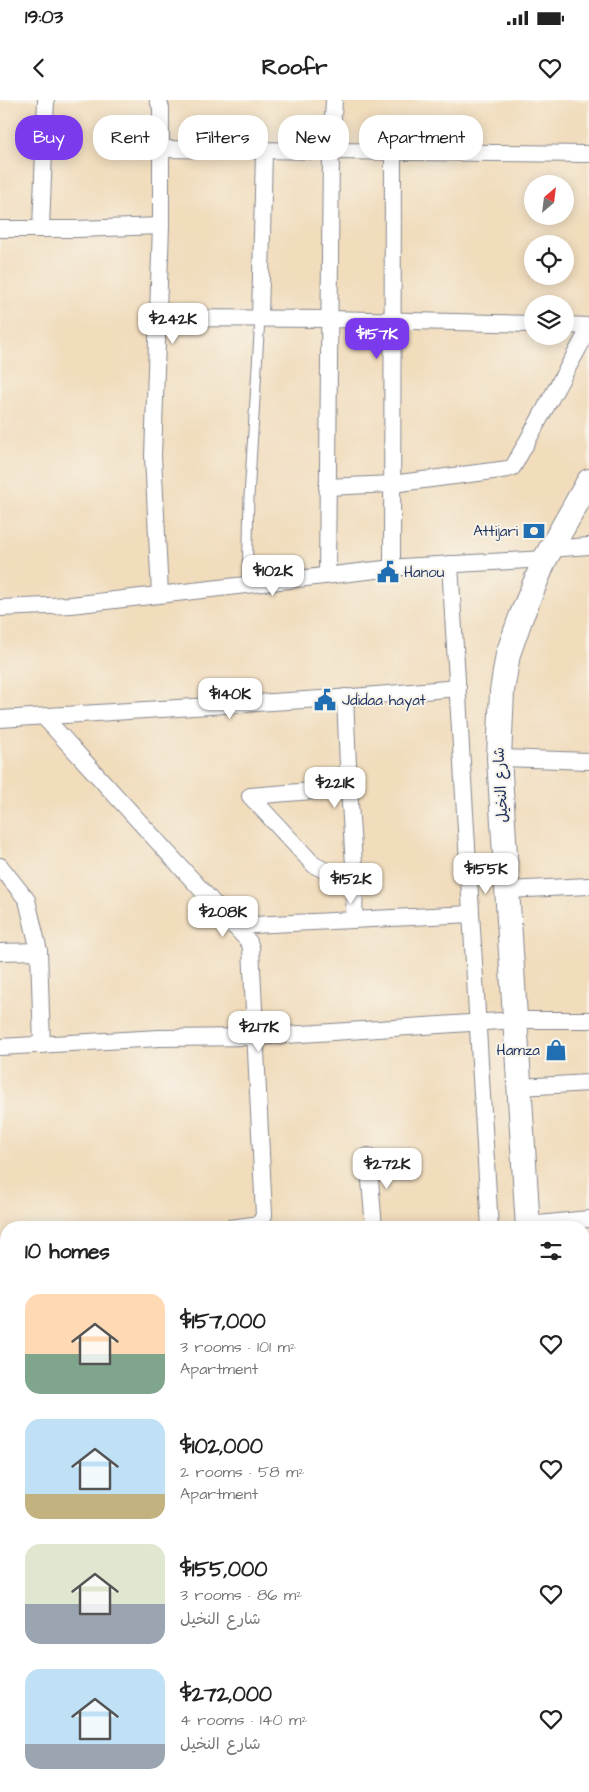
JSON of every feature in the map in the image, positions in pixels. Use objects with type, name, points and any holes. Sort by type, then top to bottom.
[{"type":"main road","name":"شارع النخيل","points":[[528,1221],[499,758],[502,691],[508,654],[547,554],[589,481]]},
{"type":"street","points":[[41,228],[46,100]]},
{"type":"street","points":[[158,100],[160,115]]},
{"type":"street","points":[[333,115],[334,100]]},
{"type":"street","points":[[483,153],[589,154]]},
{"type":"street","points":[[160,160],[161,226],[153,456],[160,594]]},
{"type":"street","points":[[260,318],[264,160]]},
{"type":"street","points":[[326,575],[331,160]]},
{"type":"street","points":[[392,567],[393,160]]},
{"type":"street","points":[[0,229],[161,226]]},
{"type":"street","points":[[158,318],[329,319],[524,324]]},
{"type":"street","points":[[327,487],[392,484],[513,467],[589,327],[574,326]]},
{"type":"street","points":[[0,608],[71,605],[392,567],[450,564],[547,554],[589,546]]},
{"type":"street","points":[[450,564],[490,1221]]},
{"type":"street","points":[[0,719],[458,688]]},
{"type":"street","points":[[345,697],[355,880],[354,920]]},
{"type":"street","points":[[44,717],[249,942],[251,948],[256,1037],[264,1215],[261,1221]]},
{"type":"street","points":[[499,758],[589,761],[589,755]]},
{"type":"street","points":[[349,788],[250,796],[314,865],[320,869],[355,880]]},
{"type":"street","points":[[0,866],[27,900],[39,951],[42,1045]]},
{"type":"street","points":[[507,890],[589,886]]},
{"type":"street","points":[[233,926],[471,914]]},
{"type":"street","points":[[0,952],[39,951]]},
{"type":"street","points":[[0,1047],[159,1038],[256,1037],[516,1020],[589,1020]]},
{"type":"street","points":[[520,1087],[589,1083]]},
{"type":"street","points":[[368,1156],[373,1221]]},
{"type":"street","points":[[572,1221],[589,1219]]},
{"type":"lane","points":[[247,584],[249,497],[260,318]]},
{"type":"place","name":"Attijari","points":[[534,531]]},
{"type":"place","name":"Hanou","points":[[388,572]]},
{"type":"place","name":"Jdidaa hayat","points":[[325,700]]},
{"type":"place","name":"Hamza","points":[[556,1050]]}]
